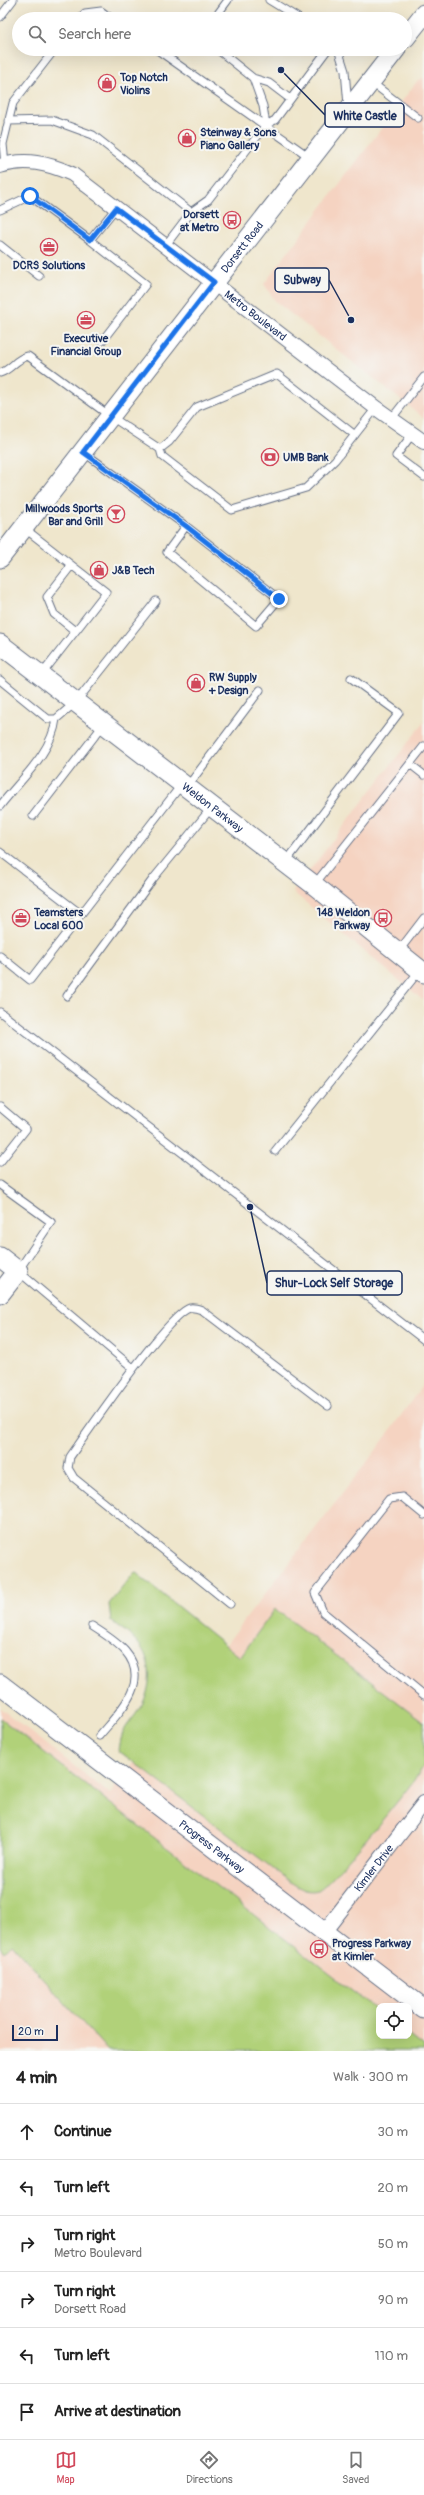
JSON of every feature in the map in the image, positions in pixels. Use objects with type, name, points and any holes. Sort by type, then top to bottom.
[{"type":"street","name":"Dorsett Road","points":[[0,558],[391,56]]},
{"type":"street","name":"Metro Boulevard","points":[[3,165],[31,161],[61,169],[82,181],[376,408],[424,442]]},
{"type":"street","points":[[0,630],[2,650]]},
{"type":"street","name":"Weldon Parkway","points":[[2,650],[41,675],[314,885],[422,972]]},
{"type":"street","points":[[0,1257],[18,1271]]},
{"type":"street","points":[[0,1280],[18,1271]]},
{"type":"street","points":[[0,1294],[18,1271]]},
{"type":"street","name":"Progress Parkway","points":[[0,1684],[424,2009]]},
{"type":"street","name":"Kimler Drive","points":[[324,1932],[424,1803]]},
{"type":"lane","points":[[0,17],[13,0]]},
{"type":"lane","points":[[219,12],[228,0]]},
{"type":"lane","points":[[269,0],[289,12]]},
{"type":"lane","points":[[3,165],[3,144],[13,103],[50,56]]},
{"type":"lane","points":[[166,56],[311,158]]},
{"type":"lane","points":[[226,56],[253,78],[269,83],[290,98]]},
{"type":"lane","points":[[165,246],[192,212],[208,200],[266,125],[275,120],[323,56]]},
{"type":"lane","points":[[341,56],[346,71],[348,112]]},
{"type":"lane","points":[[253,78],[263,106],[266,125]]},
{"type":"lane","points":[[371,82],[418,118]]},
{"type":"lane","points":[[8,121],[52,120],[93,136],[192,212]]},
{"type":"lane","points":[[0,210],[30,196],[90,240],[146,284],[102,341]]},
{"type":"lane","points":[[90,240],[116,208]]},
{"type":"lane","points":[[0,245],[39,276]]},
{"type":"lane","points":[[0,373],[5,372],[19,358],[28,356],[110,416],[136,430],[160,449],[162,456],[232,510],[306,488],[335,460],[376,408]]},
{"type":"lane","points":[[160,449],[169,442],[197,407],[277,374],[355,435]]},
{"type":"lane","points":[[392,418],[424,377]]},
{"type":"lane","points":[[413,433],[396,456],[424,477]]},
{"type":"lane","points":[[83,452],[186,526],[279,599],[256,626],[167,552],[186,526]]},
{"type":"lane","points":[[24,528],[106,592],[41,675]]},
{"type":"lane","points":[[71,566],[48,597],[54,614],[75,631]]},
{"type":"lane","points":[[0,806],[48,745],[54,731],[56,719],[76,702],[156,601]]},
{"type":"lane","points":[[285,863],[399,714],[351,678]]},
{"type":"lane","points":[[0,680],[48,719],[56,719]]},
{"type":"lane","points":[[0,956],[30,980],[260,690]]},
{"type":"lane","points":[[33,816],[104,724]]},
{"type":"lane","points":[[314,885],[424,746]]},
{"type":"lane","points":[[410,764],[424,775]]},
{"type":"lane","points":[[67,996],[154,879],[212,807]]},
{"type":"lane","points":[[0,852],[81,914]]},
{"type":"lane","points":[[398,952],[424,918]]},
{"type":"lane","points":[[275,1151],[422,972]]},
{"type":"lane","points":[[0,1012],[424,1340]]},
{"type":"lane","points":[[0,1162],[26,1129],[1,1111]]},
{"type":"lane","points":[[0,1185],[51,1222],[18,1271],[133,1368]]},
{"type":"lane","points":[[230,1604],[74,1478],[68,1468],[70,1457],[133,1368],[180,1314],[190,1308],[202,1310],[328,1406]]},
{"type":"lane","points":[[424,1514],[402,1497],[389,1499],[315,1593],[323,1612],[424,1695]]},
{"type":"lane","points":[[92,1626],[124,1650],[135,1672],[135,1686],[129,1698],[99,1736]]},
{"type":"shaded area","points":[[424,78],[424,418],[276,302],[264,284],[418,80]]},
{"type":"shaded area","points":[[424,722],[424,1001],[293,892]]},
{"type":"shaded area","points":[[424,1383],[424,2051],[0,2051],[0,1708],[110,1794],[377,1449]]},
{"type":"green space","points":[[135,1572],[240,1657],[275,1609],[424,1722],[424,1765],[419,1774],[354,1853],[325,1885],[318,1890],[307,1890],[292,1883],[119,1751],[124,1732],[140,1708],[149,1684],[149,1666],[143,1650],[131,1636],[111,1621],[109,1604]]},
{"type":"green space","points":[[0,1718],[376,2010],[376,2039],[412,2039],[412,2037],[424,2047],[424,2051],[108,2051],[12,1944],[4,1952],[0,1947]]},
{"type":"place","name":"White Castle","points":[[281,70]]},
{"type":"place","name":"Top Notch Violins","points":[[107,83]]},
{"type":"place","name":"Steinway & Sons Piano Gallery","points":[[187,138]]},
{"type":"place","name":"Dorsett at Metro","points":[[232,220]]},
{"type":"place","name":"DCRS Solutions","points":[[49,247]]},
{"type":"place","name":"Executive Financial Group","points":[[86,320]]},
{"type":"place","name":"Subway","points":[[351,320]]},
{"type":"place","name":"UMB Bank","points":[[270,457]]},
{"type":"place","name":"Millwoods Sports Bar and Grill","points":[[116,514]]},
{"type":"place","name":"J&B Tech","points":[[99,570]]},
{"type":"place","name":"RW Supply + Design","points":[[196,683]]},
{"type":"place","name":"Teamsters Local 600","points":[[21,918]]},
{"type":"place","name":"148 Weldon Parkway","points":[[383,918]]},
{"type":"place","name":"Shur-Lock Self Storage","points":[[250,1207]]},
{"type":"place","name":"Progress Parkway at Kimler","points":[[319,1949]]},
{"type":"route","points":[[30,196],[90,240],[116,208],[214,282],[83,452],[186,526],[279,599]]}]
